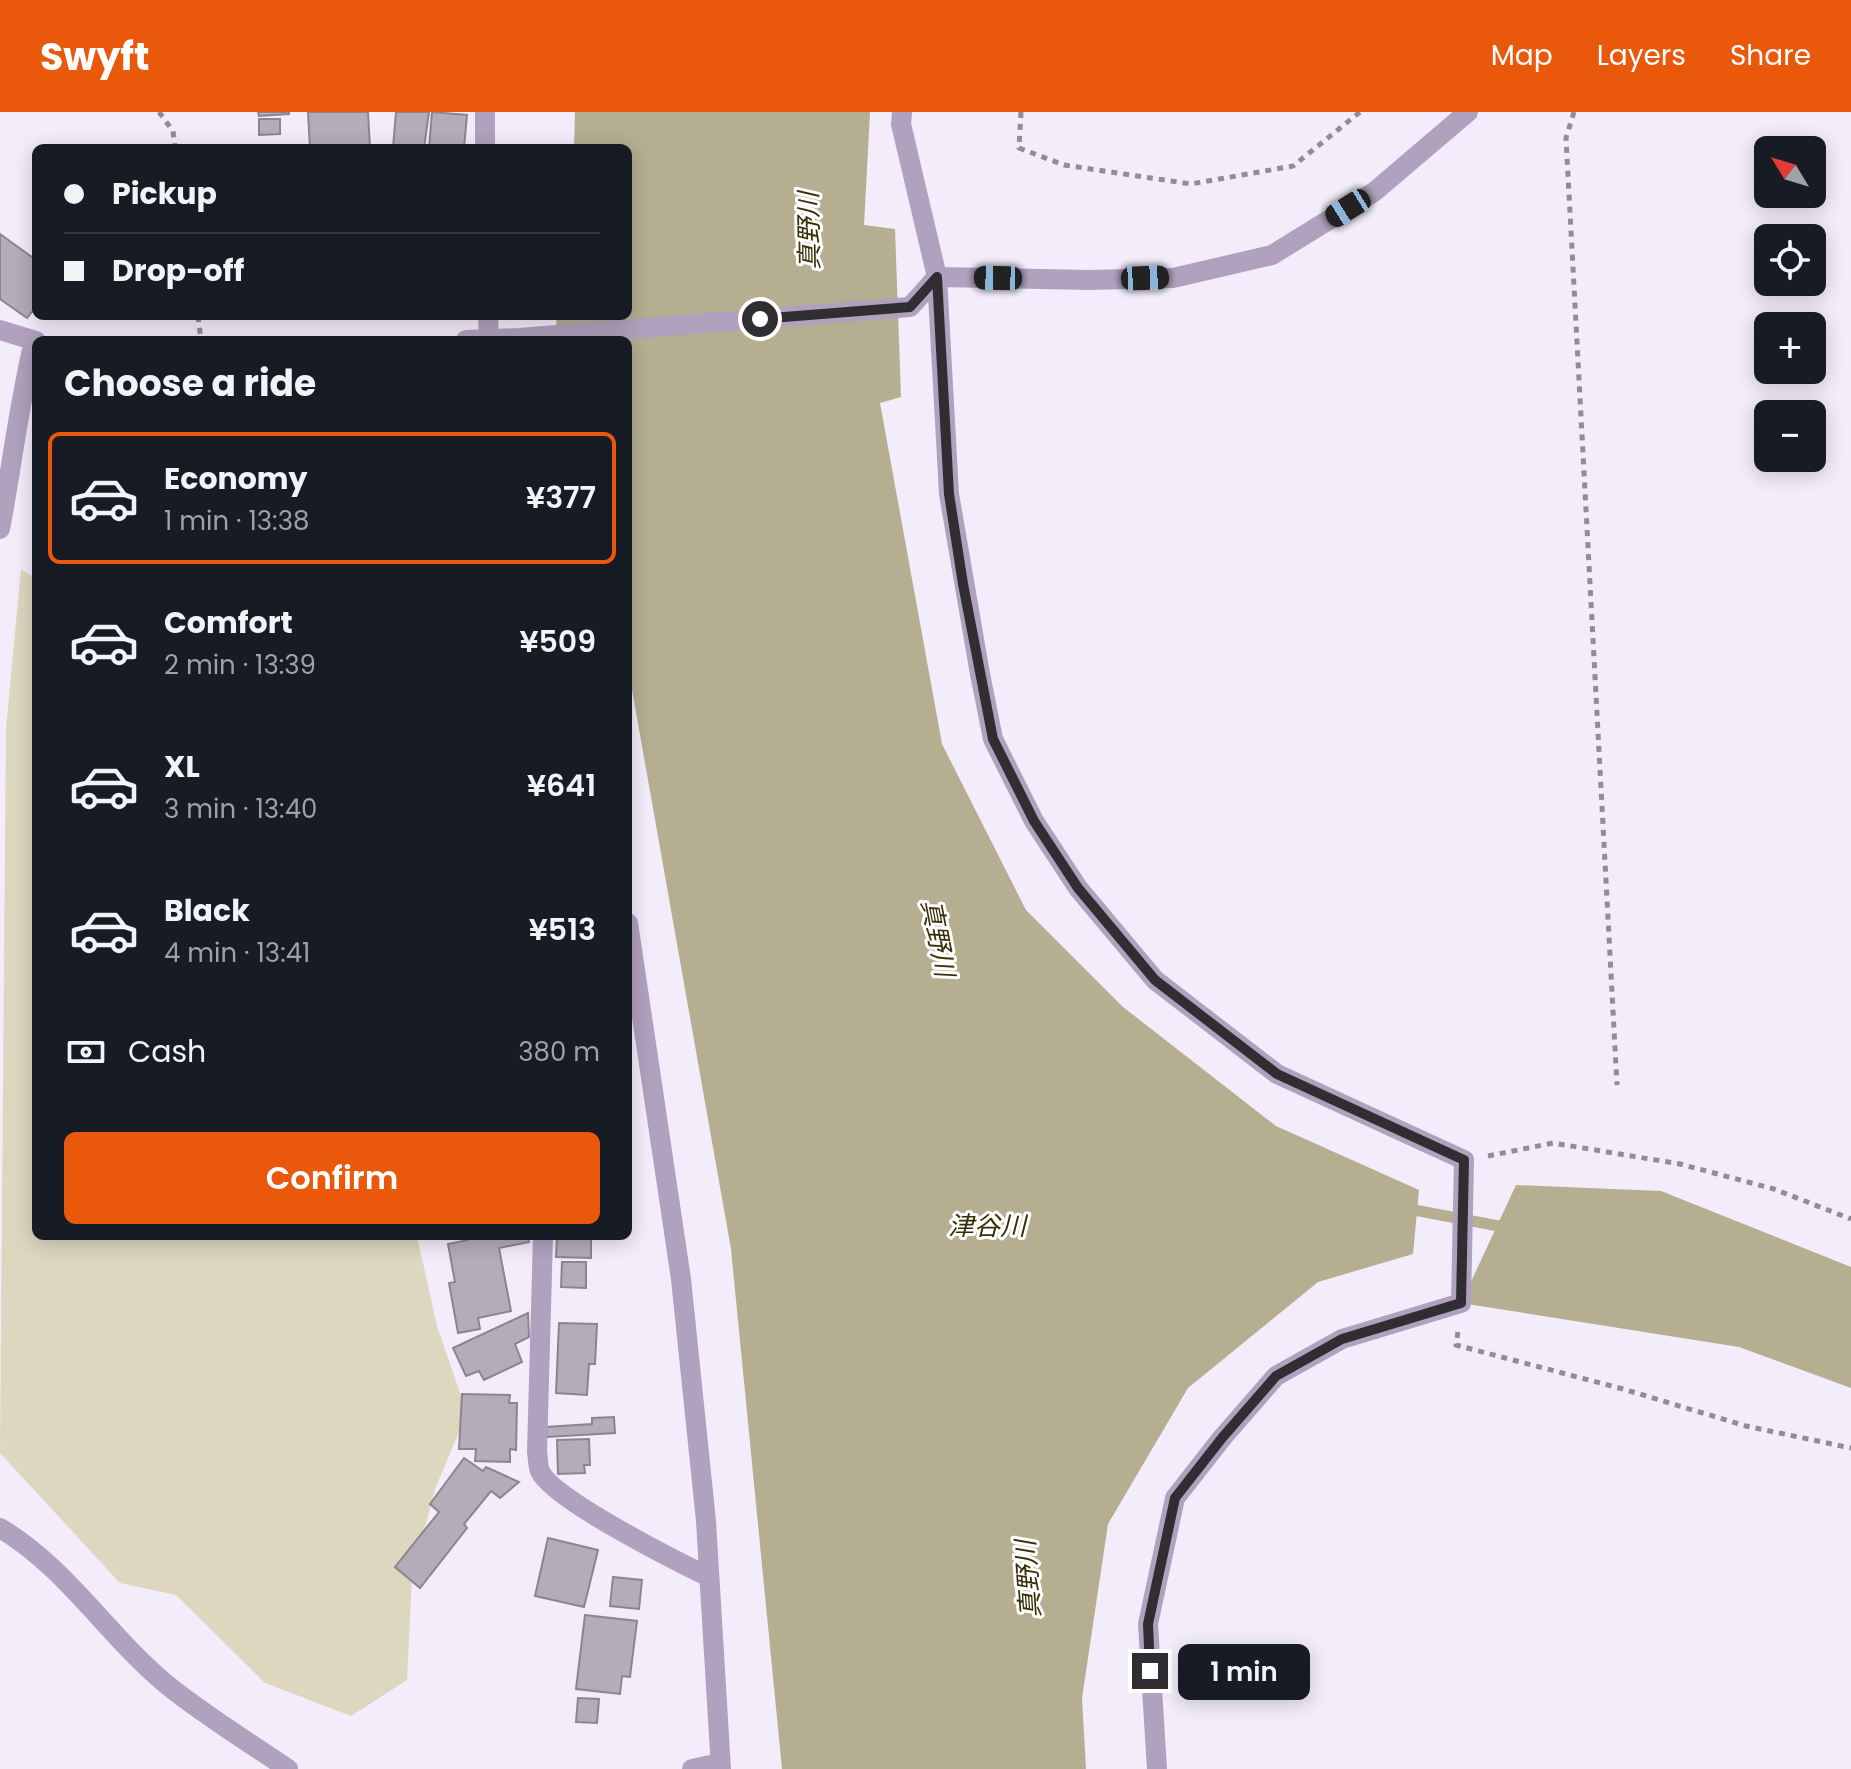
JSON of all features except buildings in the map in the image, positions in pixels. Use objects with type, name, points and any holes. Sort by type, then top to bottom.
[{"type":"street","points":[[485,112],[485,144]]},
{"type":"street","points":[[902,112],[901,124],[937,277],[949,494],[963,584],[993,739],[1034,821],[1078,888],[1155,980],[1277,1074],[1464,1160],[1461,1303],[1342,1339],[1276,1376],[1175,1498],[1148,1624],[1157,1769]]},
{"type":"street","points":[[544,336],[910,307],[937,277],[1173,278],[1272,255],[1374,192],[1468,112]]},
{"type":"street","points":[[0,330],[32,340]]},
{"type":"street","points":[[0,529],[20,398],[32,352]]},
{"type":"street","points":[[632,950],[681,1279],[706,1521],[720,1766],[692,1769]]},
{"type":"street","points":[[543,1240],[537,1452],[540,1471],[547,1480],[590,1512],[668,1558],[709,1577]]},
{"type":"street","points":[[0,1528],[54,1569],[107,1627],[166,1684],[288,1769]]},
{"type":"path","points":[[159,112],[173,131],[175,144]]},
{"type":"path","points":[[1021,112],[1019,148],[1064,165],[1191,184],[1293,166],[1360,112]]},
{"type":"path","points":[[1574,112],[1566,138],[1617,1085]]},
{"type":"path","points":[[1464,1160],[1553,1143],[1680,1164],[1774,1189],[1851,1219]]},
{"type":"path","points":[[1461,1303],[1456,1345],[1623,1389],[1746,1426],[1851,1448]]},
{"type":"shaded area","points":[[21,569],[32,576],[32,1240],[418,1240],[437,1326],[467,1413],[435,1489],[412,1577],[407,1680],[351,1716],[265,1683],[176,1595],[120,1583],[0,1453],[6,728]]},
{"type":"water","name":"津谷川","points":[[575,112],[870,112],[864,225],[895,229],[901,397],[880,403],[942,744],[1026,910],[1123,1007],[1276,1126],[1419,1190],[1413,1254],[1318,1282],[1188,1388],[1108,1524],[1082,1698],[1086,1769],[782,1769],[731,1249],[632,690],[632,336],[557,336],[556,320],[632,320],[632,144],[574,144]]},
{"type":"water","points":[[1516,1185],[1661,1191],[1851,1267],[1851,1388],[1739,1347],[1461,1303]]},
{"type":"waterway","points":[[1404,1208],[1509,1228]]},
{"type":"route","points":[[760,319],[910,307],[937,277],[949,494],[963,584],[993,739],[1034,821],[1078,888],[1155,980],[1277,1074],[1464,1160],[1461,1303],[1342,1339],[1276,1376],[1222,1438],[1175,1498],[1148,1624],[1150,1671]]},
{"type":"water label","name":"真野川","points":[[809,231]]},
{"type":"water label","name":"真野川","points":[[938,938]]},
{"type":"water label","name":"真野川","points":[[1028,1579]]}]
